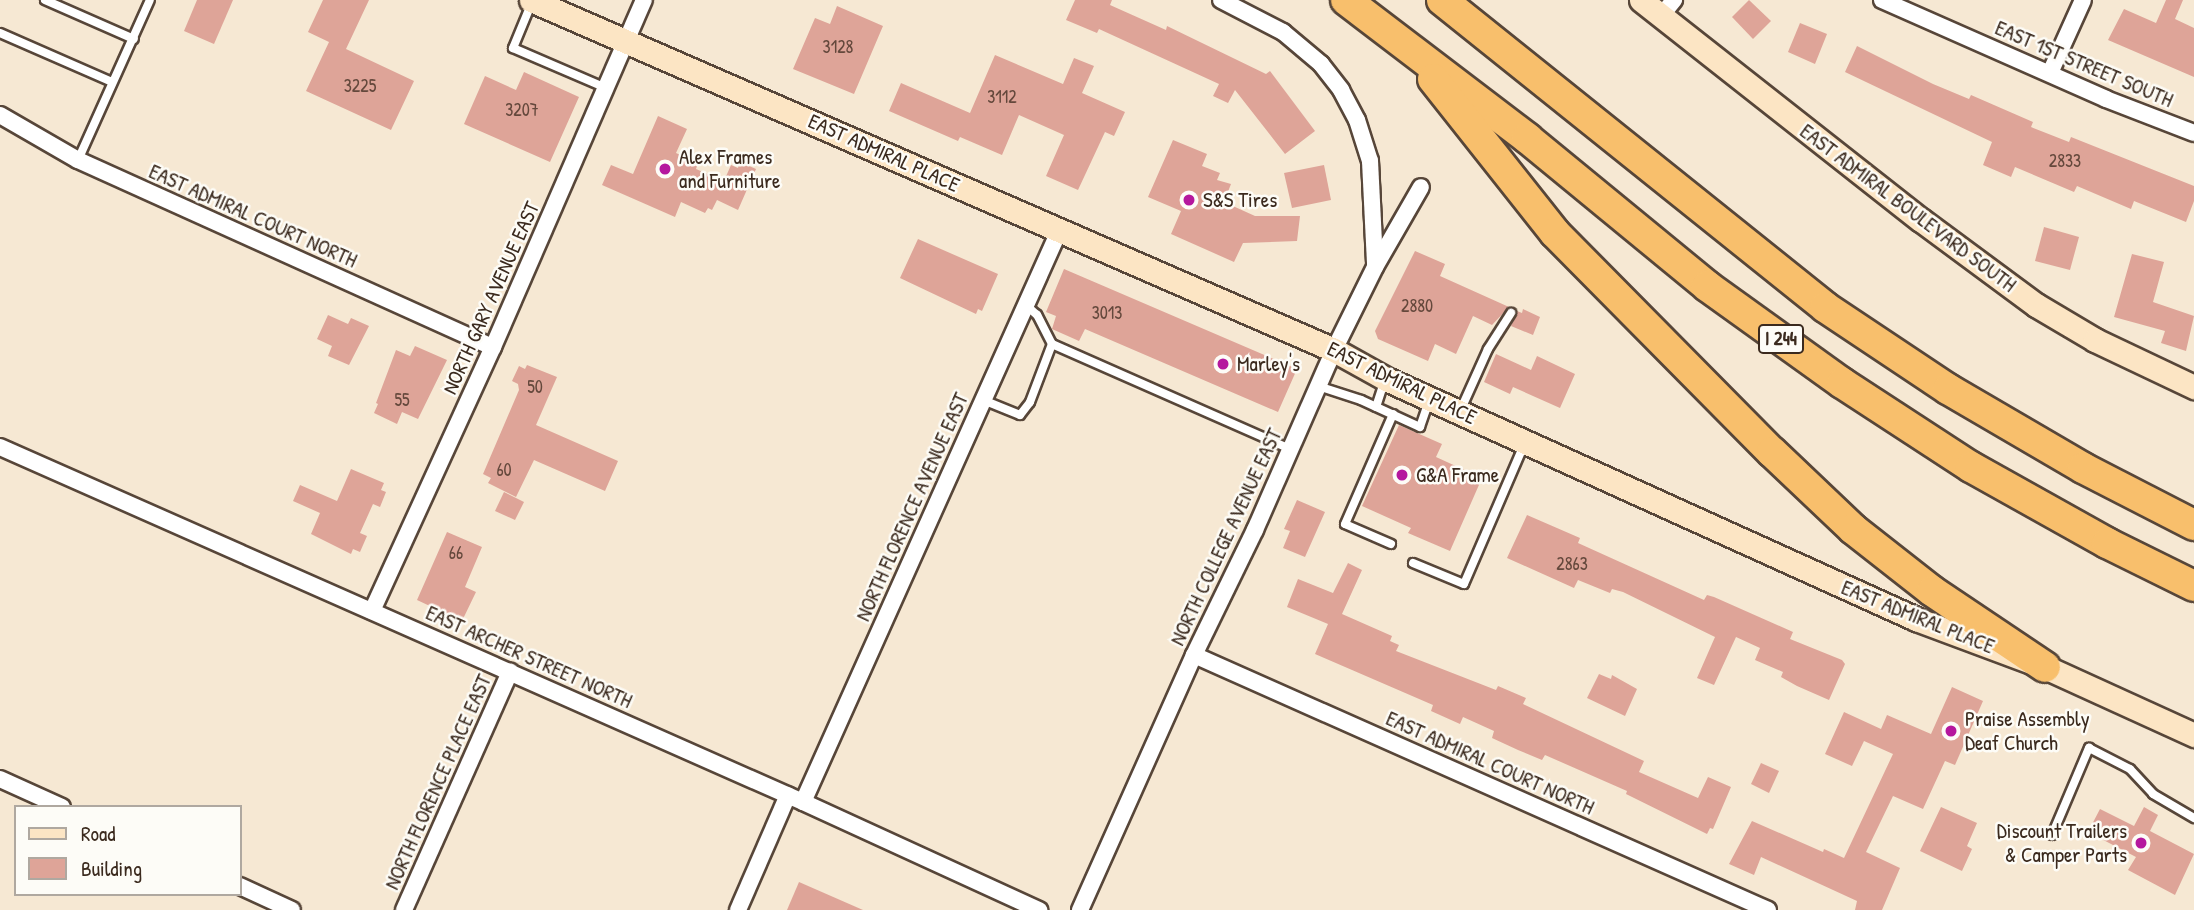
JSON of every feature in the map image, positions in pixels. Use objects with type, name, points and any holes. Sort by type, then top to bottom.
[{"type":"highway","name":"I 244","points":[[1346,0],[1402,40],[1707,286],[1842,383],[1971,467],[2107,543],[2194,586]]},
{"type":"highway","name":"I 244","points":[[1442,0],[1825,307],[1948,390],[2083,468],[2194,525]]},
{"type":"highway","points":[[1402,40],[1555,233],[1781,460],[1853,530],[1932,591],[2045,667]]},
{"type":"main road","name":"EAST ADMIRAL PLACE","points":[[532,0],[1334,349],[1386,379],[1916,619],[2045,667],[2194,735]]},
{"type":"main road","name":"EAST ADMIRAL BOULEVARD SOUTH","points":[[1641,0],[1667,8],[1931,228],[2036,305],[2095,340],[2194,387]]},
{"type":"street","name":"NORTH GARY AVENUE EAST","points":[[372,611],[493,347],[645,0]]},
{"type":"street","points":[[1221,0],[1283,32],[1321,64],[1341,90],[1357,121],[1370,161],[1375,267]]},
{"type":"street","name":"EAST 1ST STREET SOUTH","points":[[1882,0],[2194,133]]},
{"type":"street","points":[[2050,73],[2083,0]]},
{"type":"street","name":"EAST ADMIRAL COURT NORTH","points":[[0,115],[78,160],[493,347]]},
{"type":"street","name":"NORTH COLLEGE AVENUE EAST","points":[[1080,910],[1334,349],[1375,267],[1421,187]]},
{"type":"street","name":"NORTH FLORENCE AVENUE EAST","points":[[738,910],[795,799],[983,400],[1060,229]]},
{"type":"street","name":"EAST ARCHER STREET NORTH","points":[[0,447],[1039,910]]},
{"type":"street","name":"EAST ADMIRAL COURT NORTH","points":[[1194,655],[1768,910]]},
{"type":"street","name":"NORTH FLORENCE PLACE EAST","points":[[404,910],[510,672]]},
{"type":"street","points":[[0,779],[58,805]]},
{"type":"street","points":[[242,888],[292,910]]},
{"type":"lane","points":[[46,0],[62,3],[134,39]]},
{"type":"lane","points":[[78,160],[150,0]]},
{"type":"lane","points":[[532,0],[513,48],[606,88]]},
{"type":"lane","points":[[0,33],[113,82]]},
{"type":"lane","points":[[1026,305],[1037,315],[1052,344],[1290,449]]},
{"type":"lane","points":[[1459,412],[1488,349],[1499,337],[1511,313]]},
{"type":"lane","points":[[983,400],[1020,415],[1030,402],[1052,344]]},
{"type":"lane","points":[[1376,407],[1386,379]]},
{"type":"lane","points":[[1318,386],[1376,407],[1420,427],[1430,398]]},
{"type":"lane","points":[[1391,544],[1345,524],[1393,414]]},
{"type":"lane","points":[[1413,562],[1464,584],[1525,441]]},
{"type":"lane","points":[[2052,835],[2088,748],[2130,769],[2153,794],[2194,818]]},
{"type":"building","points":[[197,0],[233,0],[214,44],[184,31]]},
{"type":"building","points":[[323,0],[369,0],[346,49],[414,81],[391,130],[306,91],[329,42],[308,32]]},
{"type":"building","points":[[1075,0],[1112,0],[1110,5],[1166,30],[1167,26],[1266,74],[1270,71],[1315,131],[1285,154],[1235,90],[1228,103],[1213,96],[1219,84],[1099,29],[1097,33],[1066,20]]},
{"type":"building","points":[[1749,0],[1771,21],[1753,39],[1732,17]]},
{"type":"building","points":[[2166,0],[2183,0],[2175,19],[2194,28],[2194,77],[2108,40],[2124,9],[2156,23]]},
{"type":"building","points":[[837,6],[883,26],[854,94],[793,69],[815,18],[830,24]]},
{"type":"building","points":[[1800,23],[1827,34],[1815,64],[1788,52]]},
{"type":"building","points":[[1857,46],[1933,84],[1969,99],[1971,95],[2033,122],[2031,127],[2069,142],[2071,137],[2194,186],[2194,201],[2186,222],[2134,201],[2131,209],[2077,186],[2074,192],[2015,167],[2011,177],[1983,165],[1992,142],[1845,72]]},
{"type":"building","points":[[995,55],[1063,84],[1074,58],[1094,66],[1082,93],[1125,112],[1114,136],[1105,132],[1078,190],[1046,176],[1064,135],[1019,115],[1002,155],[960,137],[958,141],[889,111],[901,83],[970,113]]},
{"type":"building","points":[[524,72],[579,97],[550,162],[464,124],[485,76],[516,90]]},
{"type":"building","name":"Alex Frames and Furniture","points":[[658,116],[687,129],[676,153],[698,163],[696,169],[724,181],[731,165],[738,168],[740,162],[756,169],[738,210],[717,200],[712,210],[708,208],[705,213],[681,202],[675,217],[602,185],[611,165],[633,174]]},
{"type":"building","name":"S&S Tires","points":[[1173,140],[1207,154],[1202,166],[1220,173],[1217,180],[1231,184],[1224,202],[1255,216],[1300,216],[1297,241],[1243,243],[1234,262],[1171,234],[1181,211],[1148,197]]},
{"type":"building","points":[[1324,165],[1331,200],[1292,208],[1284,173]]},
{"type":"building","points":[[2044,227],[2079,237],[2070,270],[2035,261]]},
{"type":"building","points":[[918,239],[998,274],[982,311],[978,309],[976,314],[900,278]]},
{"type":"building","points":[[1415,251],[1445,264],[1440,276],[1509,307],[1492,325],[1473,316],[1456,354],[1435,344],[1428,361],[1378,339],[1375,331]]},
{"type":"building","points":[[2132,254],[2164,262],[2153,302],[2194,316],[2186,351],[2161,343],[2165,331],[2114,317]]},
{"type":"building","points":[[1064,269],[1297,369],[1278,412],[1085,329],[1079,341],[1052,329],[1056,316],[1046,312]]},
{"type":"building","points":[[1523,309],[1540,317],[1533,335],[1511,326],[1517,311],[1522,313]]},
{"type":"building","points":[[328,315],[348,324],[351,318],[369,326],[349,365],[328,356],[332,346],[317,339]]},
{"type":"building","points":[[415,346],[447,360],[418,419],[402,412],[397,424],[374,413],[378,404],[376,403],[396,350],[410,356]]},
{"type":"building","points":[[1496,354],[1531,370],[1537,356],[1575,374],[1560,408],[1513,387],[1510,394],[1484,382]]},
{"type":"building","points":[[527,365],[557,377],[536,425],[618,461],[605,491],[534,460],[516,497],[488,483],[491,478],[483,474],[519,390],[518,384],[512,381],[519,366],[525,369]]},
{"type":"building","points":[[1399,425],[1442,444],[1436,457],[1482,478],[1450,551],[1408,533],[1411,528],[1362,506]]},
{"type":"building","points":[[351,469],[384,483],[381,490],[386,492],[380,507],[373,504],[360,533],[367,536],[360,552],[353,549],[351,554],[311,534],[320,513],[293,501],[300,485],[337,501]]},
{"type":"building","points":[[504,492],[524,502],[515,520],[495,511]]},
{"type":"building","points":[[1297,500],[1325,512],[1305,557],[1283,548],[1290,531],[1284,529]]},
{"type":"building","points":[[1527,515],[1580,538],[1578,543],[1704,600],[1707,595],[1714,597],[1793,632],[1790,639],[1842,660],[1845,664],[1829,700],[1797,686],[1781,677],[1783,672],[1755,660],[1760,648],[1736,637],[1714,685],[1697,678],[1715,637],[1623,592],[1612,589],[1610,593],[1578,580],[1574,588],[1507,558]]},
{"type":"building","points":[[447,532],[482,547],[465,587],[476,592],[462,621],[417,600]]},
{"type":"building","points":[[1348,563],[1362,570],[1342,614],[1392,636],[1390,641],[1399,645],[1396,651],[1496,690],[1498,686],[1526,698],[1523,704],[1644,761],[1639,772],[1698,798],[1708,777],[1731,787],[1713,829],[1710,828],[1707,834],[1626,794],[1627,791],[1545,755],[1542,760],[1518,750],[1492,738],[1494,731],[1463,717],[1460,724],[1431,711],[1433,705],[1315,654],[1328,624],[1287,607],[1298,579],[1333,593]]},
{"type":"building","points":[[1599,674],[1611,679],[1612,675],[1637,689],[1625,716],[1587,698]]},
{"type":"building","points":[[1952,687],[1983,701],[1955,765],[1945,761],[1923,809],[1893,796],[1866,852],[1900,868],[1882,910],[1855,910],[1857,901],[1761,857],[1754,875],[1729,864],[1752,821],[1823,852],[1824,849],[1844,858],[1893,754],[1864,741],[1852,766],[1825,754],[1844,712],[1881,729],[1887,715],[1931,734]]},
{"type":"building","points":[[1761,763],[1779,771],[1769,793],[1751,784]]},
{"type":"building","points":[[1941,807],[1977,823],[1967,846],[1972,849],[1962,871],[1920,851]]},
{"type":"building","name":"Discount Trailers & Camper Parts","points":[[2144,807],[2158,815],[2150,831],[2194,854],[2175,895],[2128,870],[2136,857],[2088,832],[2100,809],[2134,826]]},
{"type":"building","points":[[799,882],[863,910],[787,910]]},
{"type":"place","name":"Alex Frames and Furniture","points":[[665,169]]},
{"type":"place","name":"S&S Tires","points":[[1189,200]]},
{"type":"place","name":"Marley's","points":[[1223,364]]},
{"type":"place","name":"G&A Frame","points":[[1402,475]]},
{"type":"place","name":"Praise Assembly Deaf Church","points":[[1951,731]]},
{"type":"place","name":"Discount Trailers & Camper Parts","points":[[2141,843]]}]
